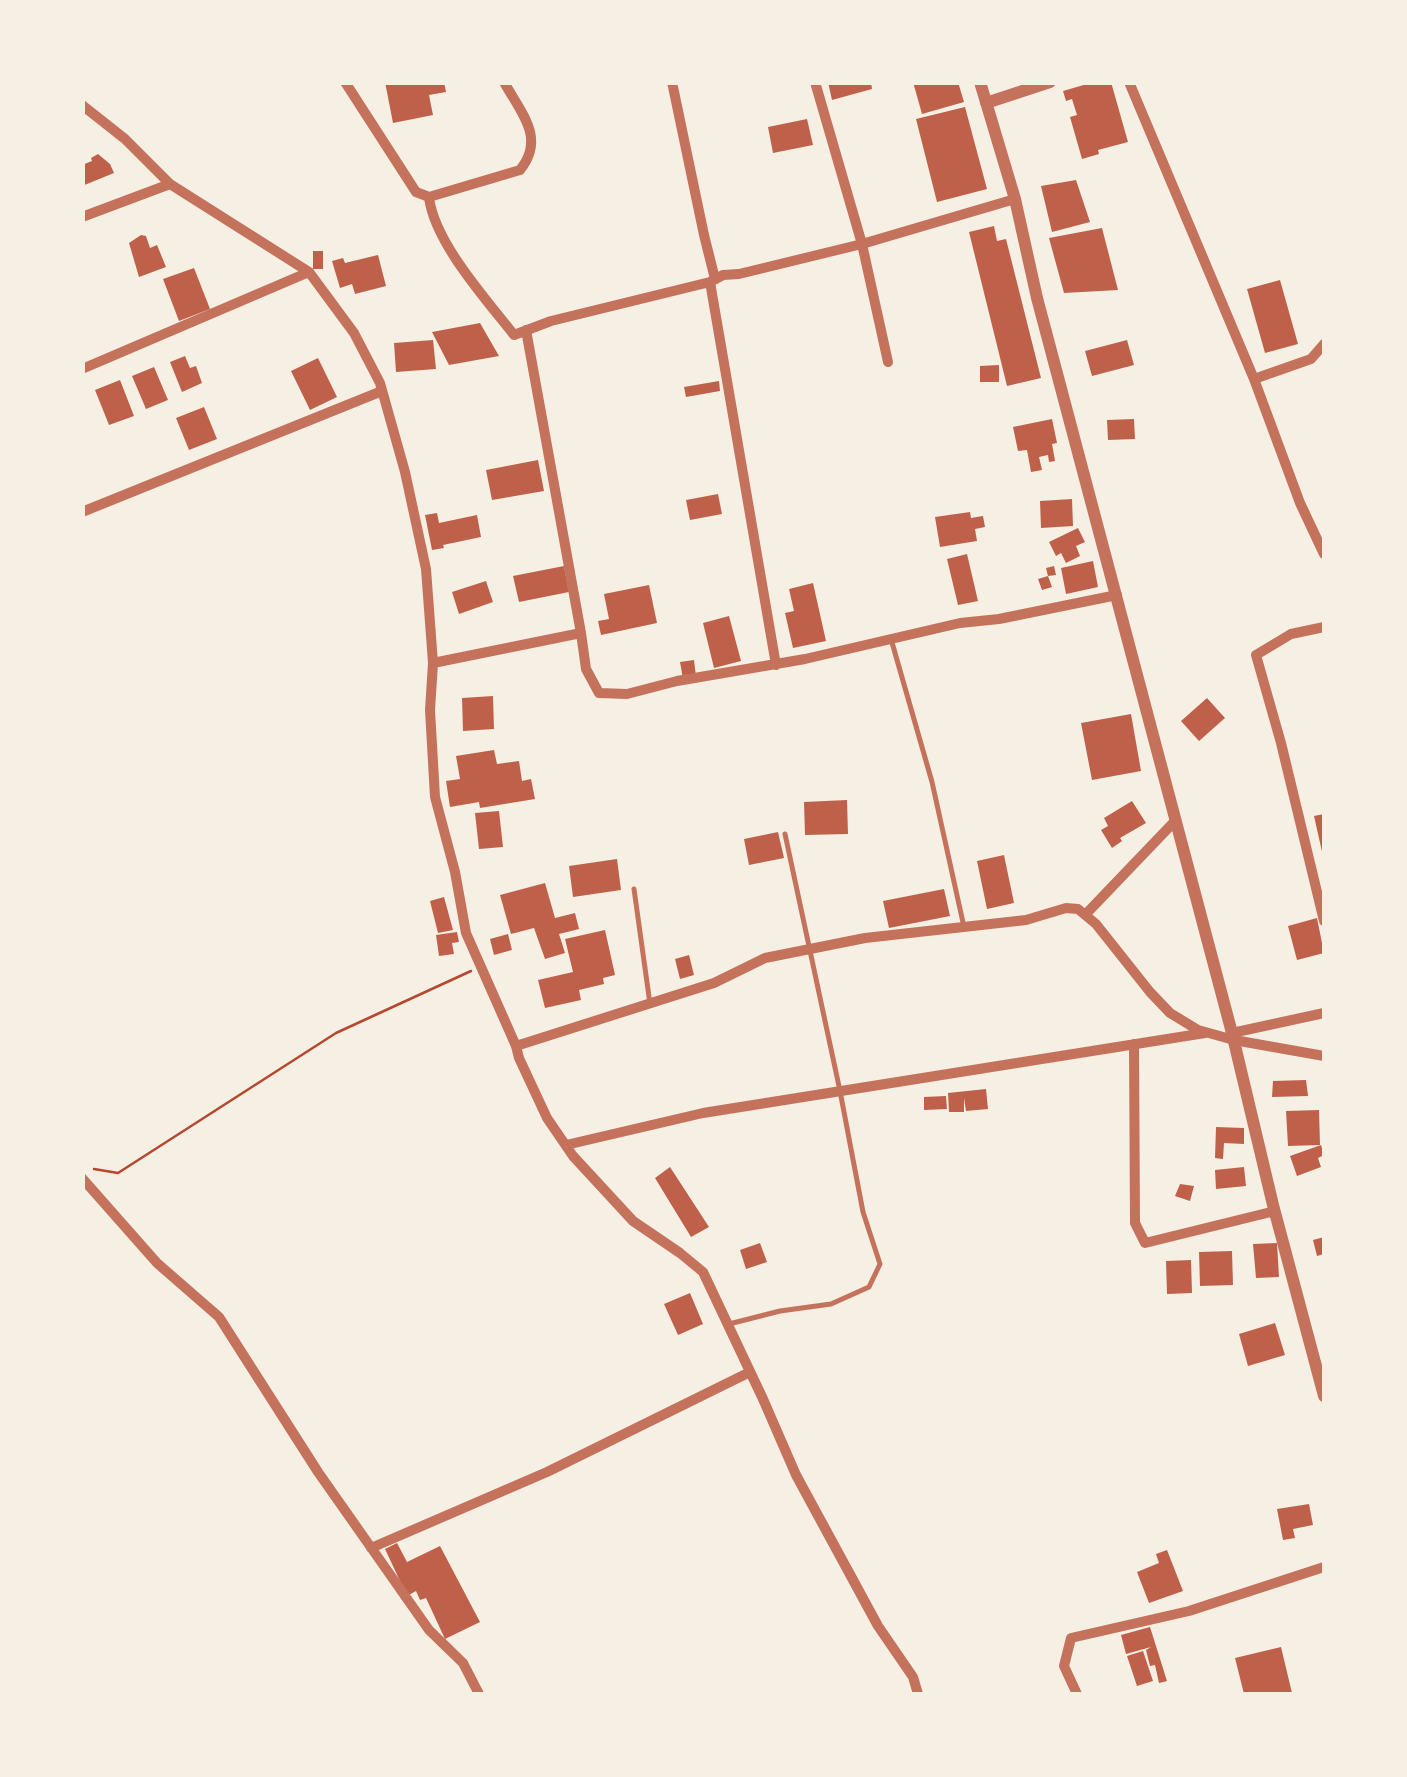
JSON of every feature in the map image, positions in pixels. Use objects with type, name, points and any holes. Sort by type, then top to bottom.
[{"type":"street","points":[[345,82],[416,192],[429,196],[520,170],[528,161],[532,134],[504,82]]},
{"type":"street","points":[[672,82],[712,280],[776,664]]},
{"type":"street","points":[[815,82],[862,244],[888,362]]},
{"type":"street","points":[[980,82],[1015,199],[1037,298],[1324,1396]]},
{"type":"street","points":[[986,103],[1050,82]]},
{"type":"street","points":[[1128,82],[1324,554]]},
{"type":"street","points":[[82,105],[170,184],[308,272],[354,333],[382,391],[426,568],[434,663],[430,710],[434,797],[455,872],[466,933],[547,1118],[594,1181],[634,1221],[703,1272],[796,1475],[878,1626],[913,1677],[918,1694]]},
{"type":"street","points":[[82,217],[170,184]]},
{"type":"street","points":[[429,196],[430,210],[465,272],[514,335],[552,321],[722,275],[862,244],[1015,199]]},
{"type":"street","points":[[82,369],[308,272]]},
{"type":"street","points":[[526,330],[586,670],[598,693],[627,694],[960,623],[999,620],[1117,595]]},
{"type":"street","points":[[1254,379],[1311,359],[1324,344]]},
{"type":"street","points":[[82,512],[382,391]]},
{"type":"street","points":[[1324,627],[1291,634],[1256,656],[1324,921]]},
{"type":"street","points":[[434,663],[581,633]]},
{"type":"street","points":[[1084,915],[1175,821]]},
{"type":"street","points":[[516,1046],[714,983],[765,958],[865,938],[1026,920],[1066,908],[1078,909],[1096,924],[1170,1013],[1198,1030],[1324,1056]]},
{"type":"street","points":[[1233,1036],[1324,1013]]},
{"type":"street","points":[[566,1145],[703,1113],[1207,1032]]},
{"type":"street","points":[[1134,1044],[1136,1223],[1146,1243],[1275,1211]]},
{"type":"street","points":[[82,1178],[157,1263],[220,1317],[318,1472],[429,1630],[464,1664],[478,1694]]},
{"type":"street","points":[[371,1548],[548,1472],[750,1372]]},
{"type":"street","points":[[1077,1694],[1064,1666],[1070,1638],[1189,1611],[1324,1567]]},
{"type":"lane","points":[[891,639],[932,782],[964,927]]},
{"type":"lane","points":[[726,1324],[831,1304],[870,1288],[880,1264],[863,1212],[785,834]]},
{"type":"lane","points":[[634,890],[650,1004]]},
{"type":"path","points":[[82,1167],[118,1173],[336,1033],[482,966]]},
{"type":"building","points":[[385,82],[444,82],[446,92],[429,95],[433,115],[393,123]]},
{"type":"building","points":[[828,82],[871,82],[872,89],[832,100]]},
{"type":"building","points":[[913,82],[958,82],[964,102],[922,114]]},
{"type":"building","points":[[1094,82],[1111,82],[1128,142],[1082,159],[1070,117],[1077,115],[1072,99],[1066,101],[1063,91]]},
{"type":"building","points":[[965,107],[987,189],[937,202],[916,119]]},
{"type":"building","points":[[807,119],[813,145],[773,153],[768,127]]},
{"type":"building","points":[[98,154],[114,173],[82,186],[82,165]]},
{"type":"building","points":[[1076,180],[1090,222],[1052,232],[1041,186]]},
{"type":"building","points":[[994,226],[997,241],[1006,239],[1041,378],[1007,386],[969,232]]},
{"type":"building","points":[[1102,228],[1118,290],[1064,293],[1049,238]]},
{"type":"building","points":[[146,236],[150,248],[157,245],[166,267],[139,277],[129,243]]},
{"type":"building","points":[[313,251],[323,251],[323,269],[313,269]]},
{"type":"building","points":[[378,255],[386,286],[355,294],[352,284],[340,288],[332,261],[343,258],[345,263]]},
{"type":"building","points":[[194,268],[210,309],[179,321],[163,279]]},
{"type":"building","points":[[1280,280],[1298,344],[1265,353],[1247,289]]},
{"type":"building","points":[[480,323],[499,356],[449,365],[432,332]]},
{"type":"building","points":[[433,340],[436,369],[396,372],[394,343]]},
{"type":"building","points":[[1127,340],[1134,365],[1092,376],[1085,351]]},
{"type":"building","points":[[185,356],[190,368],[196,366],[202,383],[182,392],[170,362]]},
{"type":"building","points":[[318,358],[337,397],[310,410],[291,371]]},
{"type":"building","points":[[999,365],[999,382],[980,382],[980,366]]},
{"type":"building","points":[[154,367],[168,400],[146,409],[132,376]]},
{"type":"building","points":[[120,380],[134,416],[109,425],[95,390]]},
{"type":"building","points":[[719,381],[720,391],[686,397],[684,387]]},
{"type":"building","points":[[204,407],[217,439],[189,450],[176,418]]},
{"type":"building","points":[[1052,419],[1057,443],[1052,444],[1055,461],[1049,462],[1048,455],[1039,457],[1042,470],[1031,472],[1027,450],[1018,451],[1013,427]]},
{"type":"building","points":[[1134,419],[1135,439],[1108,440],[1107,420]]},
{"type":"building","points":[[538,460],[544,491],[492,500],[486,470]]},
{"type":"building","points":[[718,494],[722,514],[690,520],[686,500]]},
{"type":"building","points":[[1072,499],[1073,526],[1041,528],[1040,501]]},
{"type":"building","points":[[970,512],[971,518],[983,516],[985,527],[975,529],[977,541],[940,547],[935,517]]},
{"type":"building","points":[[437,513],[439,523],[477,515],[481,537],[432,550],[425,515]]},
{"type":"building","points":[[1078,528],[1085,542],[1076,546],[1080,556],[1066,563],[1061,553],[1056,556],[1049,542]]},
{"type":"building","points":[[967,554],[978,601],[958,605],[947,559]]},
{"type":"building","points":[[1093,561],[1098,587],[1066,594],[1061,568]]},
{"type":"building","points":[[564,566],[569,592],[519,602],[513,576]]},
{"type":"building","points":[[1054,566],[1056,575],[1048,576],[1046,568]]},
{"type":"building","points":[[1048,576],[1052,587],[1042,590],[1038,579]]},
{"type":"building","points":[[486,581],[493,602],[459,614],[452,592]]},
{"type":"building","points":[[813,583],[826,641],[793,648],[785,613],[794,611],[789,589]]},
{"type":"building","points":[[649,585],[657,623],[601,635],[598,621],[609,619],[604,594]]},
{"type":"building","points":[[729,616],[741,661],[714,668],[703,623]]},
{"type":"building","points":[[694,660],[696,677],[683,679],[680,662]]},
{"type":"building","points":[[493,696],[494,729],[463,731],[462,698]]},
{"type":"building","points":[[1207,698],[1225,718],[1199,741],[1181,721]]},
{"type":"building","points":[[1131,714],[1141,771],[1092,780],[1081,723]]},
{"type":"building","points":[[494,750],[497,764],[519,761],[522,781],[531,779],[535,799],[480,808],[479,802],[450,807],[446,781],[460,779],[456,756]]},
{"type":"building","points":[[847,800],[848,834],[805,835],[804,802]]},
{"type":"building","points":[[1132,801],[1146,823],[1120,838],[1122,841],[1112,848],[1101,830],[1108,826],[1104,818]]},
{"type":"building","points":[[499,811],[503,847],[479,849],[475,813]]},
{"type":"building","points":[[1324,814],[1324,856],[1323,856],[1314,816]]},
{"type":"building","points":[[778,832],[784,858],[749,865],[744,839]]},
{"type":"building","points":[[1004,855],[1014,903],[987,909],[977,861]]},
{"type":"building","points":[[617,859],[621,890],[573,897],[569,866]]},
{"type":"building","points":[[545,883],[555,918],[575,913],[579,929],[559,934],[565,953],[545,959],[534,928],[511,934],[500,895]]},
{"type":"building","points":[[944,889],[950,916],[889,928],[883,901]]},
{"type":"building","points":[[444,897],[453,930],[438,933],[430,901]]},
{"type":"building","points":[[1317,918],[1324,953],[1297,960],[1288,926]]},
{"type":"building","points":[[605,930],[615,975],[603,978],[604,984],[579,990],[581,1000],[545,1008],[538,980],[573,972],[565,939]]},
{"type":"building","points":[[457,932],[459,942],[452,943],[454,954],[439,956],[436,935]]},
{"type":"building","points":[[508,934],[512,950],[494,955],[490,939]]},
{"type":"building","points":[[689,955],[694,975],[680,979],[675,959]]},
{"type":"building","points":[[1306,1080],[1308,1096],[1272,1097],[1273,1081]]},
{"type":"building","points":[[986,1089],[988,1109],[966,1111],[964,1098],[964,1112],[949,1112],[948,1093]]},
{"type":"building","points":[[946,1096],[947,1109],[924,1110],[924,1097]]},
{"type":"building","points":[[1319,1110],[1320,1145],[1288,1146],[1286,1111]]},
{"type":"building","points":[[1216,1127],[1244,1128],[1244,1144],[1224,1143],[1223,1159],[1215,1158]]},
{"type":"building","points":[[1321,1145],[1321,1167],[1297,1176],[1290,1156]]},
{"type":"building","points":[[670,1167],[709,1227],[691,1237],[655,1178]]},
{"type":"building","points":[[1244,1167],[1246,1186],[1216,1189],[1215,1170]]},
{"type":"building","points":[[1180,1184],[1194,1186],[1190,1201],[1175,1196]]},
{"type":"building","points":[[1324,1237],[1324,1254],[1317,1256],[1313,1240]]},
{"type":"building","points":[[760,1243],[767,1262],[746,1269],[740,1250]]},
{"type":"building","points":[[1277,1243],[1279,1277],[1256,1278],[1253,1244]]},
{"type":"building","points":[[1232,1251],[1233,1285],[1200,1286],[1199,1252]]},
{"type":"building","points":[[1191,1260],[1192,1293],[1167,1294],[1166,1261]]},
{"type":"building","points":[[690,1293],[703,1324],[678,1335],[664,1304]]},
{"type":"building","points":[[1275,1323],[1285,1355],[1248,1366],[1239,1334]]},
{"type":"building","points":[[1309,1504],[1313,1525],[1293,1529],[1295,1538],[1283,1540],[1277,1509]]},
{"type":"building","points":[[397,1543],[407,1562],[440,1546],[480,1622],[445,1639],[426,1598],[420,1600],[416,1591],[407,1596],[385,1549]]},
{"type":"building","points":[[1167,1550],[1183,1591],[1149,1603],[1137,1572],[1159,1563],[1156,1554]]},
{"type":"building","points":[[1150,1627],[1167,1681],[1159,1683],[1146,1650],[1151,1647],[1126,1654],[1121,1635]]},
{"type":"building","points":[[1281,1647],[1292,1693],[1244,1694],[1235,1658]]},
{"type":"building","points":[[1143,1651],[1153,1681],[1137,1686],[1127,1656]]}]
